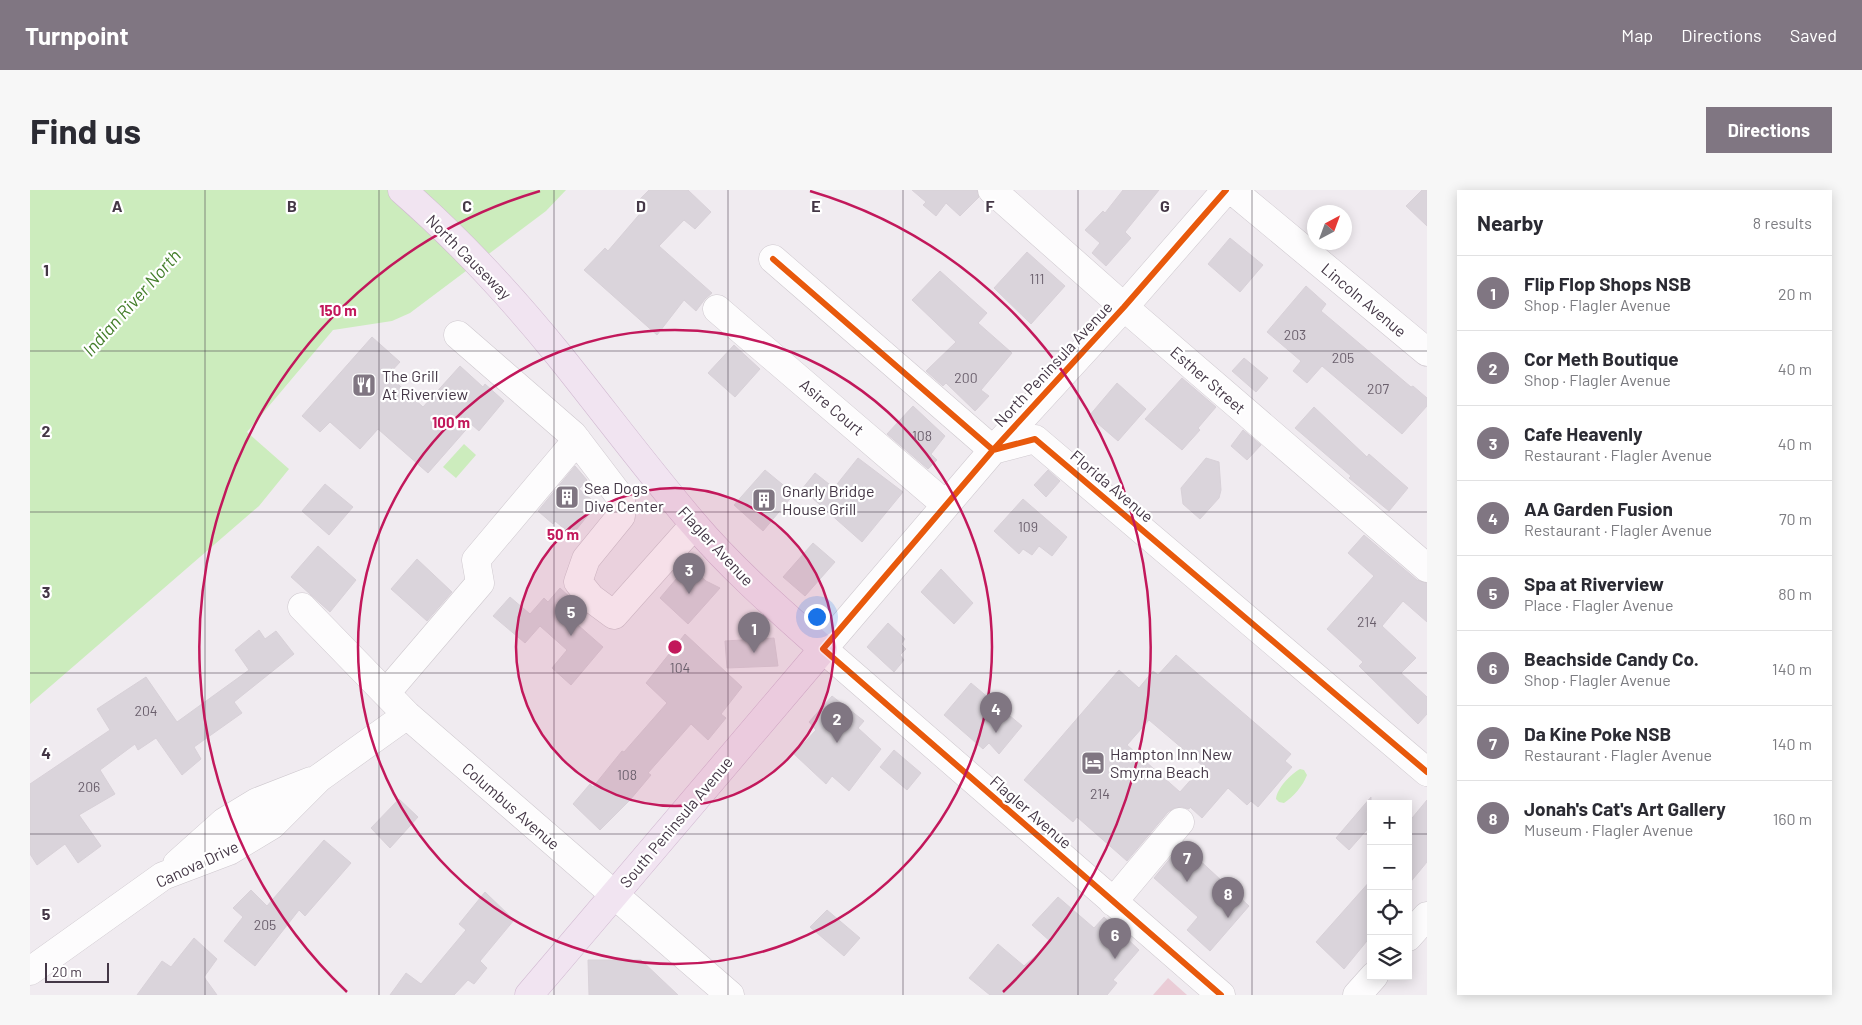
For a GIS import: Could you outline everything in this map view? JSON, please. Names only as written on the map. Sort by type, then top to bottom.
[{"type":"main road","name":"North Causeway","points":[[402,190],[462,247],[515,303]]},
{"type":"main road","name":"Flagler Avenue","points":[[515,303],[694,525],[735,568],[823,649]]},
{"type":"main road","name":"South Peninsula Avenue","points":[[529,995],[823,649]]},
{"type":"street","name":"Esther Street","points":[[992,190],[1124,308],[1427,568]]},
{"type":"street","name":"North Peninsula Avenue","points":[[823,649],[993,450],[1124,308],[1226,190]]},
{"type":"street","name":"Lincoln Avenue","points":[[1232,190],[1427,352]]},
{"type":"street","points":[[773,259],[993,450]]},
{"type":"street","name":"Asire Court","points":[[717,310],[946,505]]},
{"type":"street","points":[[458,335],[573,435],[621,498],[621,516],[586,559],[578,582],[591,598],[614,615],[694,525]]},
{"type":"street","name":"Florida Avenue","points":[[993,450],[1035,439],[1427,772]]},
{"type":"street","points":[[386,693],[480,583],[476,560],[577,440]]},
{"type":"street","name":"Columbus Avenue","points":[[302,607],[407,715],[730,995]]},
{"type":"street","name":"Flagler Avenue","points":[[823,649],[1220,995]]},
{"type":"street","name":"Canova Drive","points":[[30,971],[163,876],[229,852],[272,825],[319,778],[407,715]]},
{"type":"street","points":[[1113,902],[1180,822]]},
{"type":"street","points":[[1410,935],[1427,916]]},
{"type":"street","points":[[1357,995],[1370,980]]},
{"type":"shaded area","points":[[1168,978],[1187,995],[1153,995]]},
{"type":"water","name":"Indian River North","points":[[30,190],[566,190],[546,211],[410,313],[392,321],[333,330],[247,432],[289,469],[259,506],[30,704]]},
{"type":"water","points":[[464,444],[476,455],[456,478],[443,467]]},
{"type":"water","points":[[1300,769],[1304,770],[1307,775],[1303,783],[1287,801],[1284,803],[1279,802],[1276,799],[1282,786]]},
{"type":"building","points":[[649,190],[688,190],[711,212],[695,229],[684,220],[659,246],[712,293],[696,311],[684,300],[657,335],[584,270],[605,248],[608,251],[644,209],[637,202]]},
{"type":"building","points":[[912,190],[977,190],[979,197],[960,216],[946,203],[936,216],[923,205],[926,202]]},
{"type":"building","points":[[1123,190],[1159,190],[1125,232],[1131,238],[1106,266],[1092,253],[1100,243],[1085,230],[1103,211],[1105,213]]},
{"type":"building","points":[[1422,190],[1427,190],[1427,226],[1406,206]]},
{"type":"building","points":[[1230,238],[1263,265],[1240,292],[1208,264]]},
{"type":"building","points":[[1027,252],[1065,286],[1031,324],[994,288]]},
{"type":"building","points":[[940,271],[987,313],[978,323],[1012,353],[981,390],[989,396],[975,411],[946,383],[943,386],[926,371],[956,342],[912,300]]},
{"type":"building","points":[[1306,286],[1326,304],[1321,311],[1411,387],[1413,386],[1427,398],[1427,406],[1402,434],[1322,366],[1307,383],[1293,371],[1301,361],[1267,332]]},
{"type":"building","points":[[372,337],[400,362],[388,375],[423,407],[460,366],[483,387],[485,384],[504,401],[479,431],[471,424],[428,473],[378,429],[360,449],[330,422],[320,432],[302,416]]},
{"type":"building","points":[[734,345],[760,369],[735,397],[708,373]]},
{"type":"building","points":[[1244,358],[1268,378],[1256,392],[1232,371]]},
{"type":"building","points":[[1182,378],[1216,407],[1198,428],[1200,430],[1182,450],[1145,419]]},
{"type":"building","points":[[1117,383],[1146,409],[1118,441],[1089,416]]},
{"type":"building","points":[[913,406],[945,436],[931,454],[937,460],[928,469],[887,434]]},
{"type":"building","points":[[1314,407],[1367,457],[1369,454],[1408,488],[1389,511],[1349,478],[1351,476],[1295,428]]},
{"type":"building","points":[[1243,430],[1261,445],[1247,460],[1231,446]]},
{"type":"building","points":[[858,458],[903,492],[862,542],[802,489],[815,473],[834,488]]},
{"type":"building","points":[[1206,458],[1219,462],[1221,490],[1219,498],[1200,519],[1183,504],[1181,488]]},
{"type":"building","name":"Sea Dogs Dive Center","points":[[575,466],[587,480],[579,489],[597,504],[572,535],[555,521],[553,524],[538,511]]},
{"type":"building","name":"Gnarly Bridge House Grill","points":[[765,470],[794,494],[763,531],[734,505]]},
{"type":"building","points":[[1048,470],[1060,481],[1046,497],[1034,485]]},
{"type":"building","points":[[325,484],[353,507],[329,535],[302,511]]},
{"type":"building","points":[[1023,499],[1067,537],[1052,556],[1039,546],[1032,555],[1023,549],[1019,554],[994,531]]},
{"type":"building","points":[[1364,535],[1417,580],[1427,583],[1427,622],[1403,601],[1382,626],[1416,658],[1401,673],[1427,697],[1427,714],[1418,724],[1359,666],[1363,662],[1327,629],[1374,576],[1348,553]]},
{"type":"building","points":[[813,543],[835,562],[805,596],[783,577]]},
{"type":"building","points":[[318,546],[356,580],[330,612],[291,577]]},
{"type":"building","points":[[417,559],[452,592],[427,621],[391,589]]},
{"type":"building","points":[[688,565],[706,581],[720,588],[688,624],[660,598]]},
{"type":"building","points":[[941,569],[973,603],[954,624],[921,592]]},
{"type":"building","points":[[560,588],[572,599],[562,611],[603,647],[571,685],[552,668],[567,650],[540,626],[525,643],[493,616],[510,597],[530,614],[544,598],[548,602]]},
{"type":"building","points":[[888,623],[905,639],[901,644],[906,649],[900,655],[904,660],[894,672],[867,647]]},
{"type":"building","points":[[259,630],[265,639],[276,631],[294,654],[234,702],[242,713],[194,747],[201,759],[182,775],[156,738],[138,750],[135,744],[100,770],[115,794],[79,815],[101,846],[78,863],[65,844],[37,865],[30,854],[30,784],[110,730],[97,709],[146,677],[177,722],[249,670],[235,650]]},
{"type":"building","points":[[685,634],[742,687],[721,714],[726,718],[708,740],[691,724],[648,773],[651,775],[630,800],[600,830],[573,804],[590,784],[593,787],[622,751],[624,752],[667,703],[646,683]]},
{"type":"building","points":[[774,638],[778,666],[727,668],[725,641]]},
{"type":"building","name":"Hampton Inn New Smyrna Beach","points":[[1176,655],[1291,754],[1285,761],[1292,767],[1258,807],[1251,801],[1247,805],[1228,788],[1202,818],[1190,807],[1189,809],[1182,807],[1174,808],[1168,812],[1127,861],[1077,817],[1073,822],[1024,780],[1119,670],[1139,688],[1153,671],[1158,675]],"holes":[[[1149,720],[1203,766],[1180,792],[1127,745]]]},
{"type":"building","points":[[971,683],[1022,726],[999,754],[989,743],[983,749],[944,715]]},
{"type":"building","points":[[832,696],[864,721],[858,728],[881,749],[849,791],[832,776],[826,784],[794,754],[816,730],[809,722]]},
{"type":"building","points":[[894,750],[921,773],[907,790],[880,767]]},
{"type":"building","points":[[399,799],[418,817],[390,848],[371,828]]},
{"type":"building","points":[[1427,800],[1427,862],[1412,880],[1412,845],[1412,818]]},
{"type":"building","points":[[1367,802],[1367,830],[1349,850],[1336,838]]},
{"type":"building","points":[[324,840],[351,863],[305,916],[299,910],[255,966],[224,941],[243,917],[233,908],[251,890],[267,906]]},
{"type":"building","points":[[1182,844],[1249,906],[1210,951],[1187,930],[1198,917],[1154,878]]},
{"type":"building","points":[[1367,885],[1367,941],[1344,969],[1316,942]]},
{"type":"building","points":[[485,892],[514,920],[480,961],[487,968],[474,984],[468,980],[454,995],[390,995],[406,973],[421,984],[466,930],[459,924]]},
{"type":"building","points":[[1058,897],[1094,928],[1104,917],[1139,950],[1113,980],[1117,983],[1107,995],[990,995],[969,978],[998,944],[1024,966],[1051,942],[1032,925]]},
{"type":"building","points":[[827,910],[860,938],[844,956],[810,927]]},
{"type":"building","points":[[194,938],[217,959],[204,977],[217,995],[137,995],[162,961],[171,967]]},
{"type":"building","points":[[588,960],[641,960],[678,995],[589,995]]},
{"type":"cycle path","points":[[1221,995],[823,649],[993,450],[1124,307],[1226,190]]},
{"type":"cycle path","points":[[773,259],[993,450],[1035,439],[1427,772]]},
{"type":"place","name":"The Grill At Riverview","points":[[364,385]]},
{"type":"place","name":"Sea Dogs Dive Center","points":[[567,497]]},
{"type":"place","name":"Gnarly Bridge House Grill","points":[[764,500]]},
{"type":"place","name":"Cafe Heavenly","points":[[689,594]]},
{"type":"place","name":"Spa at Riverview","points":[[571,636]]},
{"type":"place","name":"Flip Flop Shops NSB","points":[[754,653]]},
{"type":"place","name":"AA Garden Fusion","points":[[996,733]]},
{"type":"place","name":"Cor Meth Boutique","points":[[837,743]]},
{"type":"place","name":"Hampton Inn New Smyrna Beach","points":[[1093,763]]},
{"type":"place","name":"Da Kine Poke NSB","points":[[1187,882]]},
{"type":"place","name":"Jonah's Cat's Art Gallery","points":[[1228,918]]},
{"type":"place","name":"Beachside Candy Co.","points":[[1115,959]]}]
